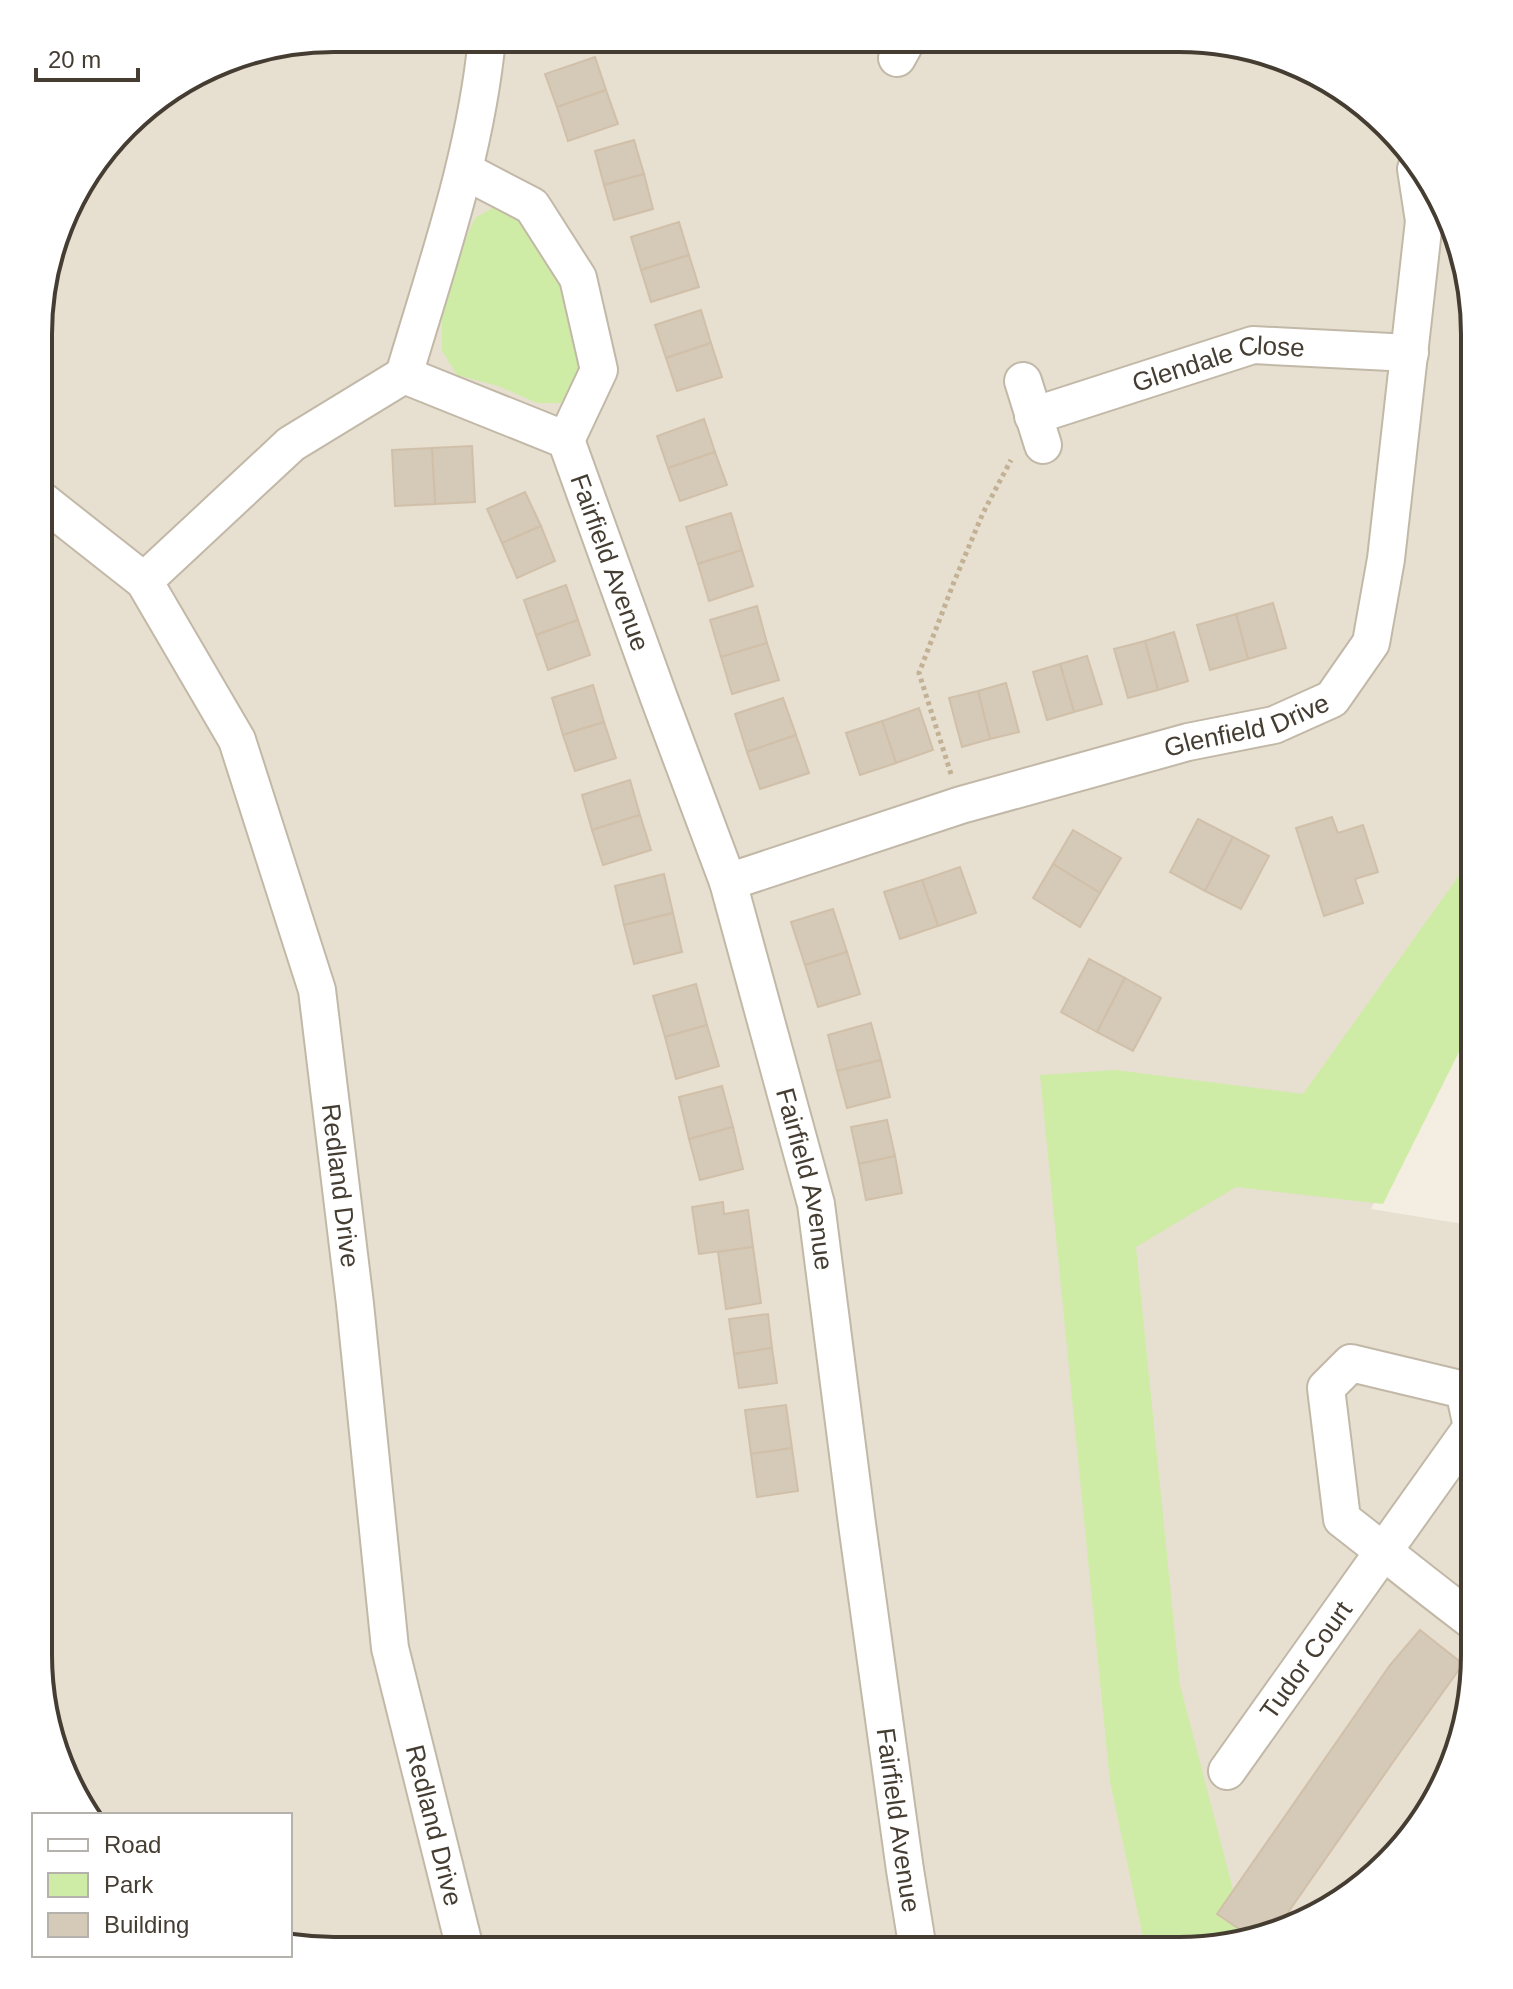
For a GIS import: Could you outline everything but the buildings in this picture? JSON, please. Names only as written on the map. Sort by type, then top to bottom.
[{"type":"street","points":[[144,581],[291,444],[404,375],[465,171],[486,53]]},
{"type":"street","name":"Fairfield Avenue","points":[[465,171],[532,206],[578,278],[599,370],[566,440],[728,882],[816,1204],[857,1524],[916,1937]]},
{"type":"street","name":"Glenfield Drive","points":[[728,882],[961,805],[1188,742],[1274,725],[1332,699],[1371,643],[1386,559],[1424,221],[1418,185]]},
{"type":"street","name":"Glendale Close","points":[[1038,430],[1253,345],[1410,353]]},
{"type":"street","name":"Fairfield Avenue","points":[[404,375],[566,440]]},
{"type":"street","points":[[1023,381],[1038,430]]},
{"type":"street","name":"Redland Drive","points":[[52,508],[144,581],[237,740],[317,990],[355,1304],[390,1648],[462,1937]]},
{"type":"street","name":"Tudor Court","points":[[1460,1389],[1351,1363],[1326,1388],[1342,1519],[1460,1611]]},
{"type":"street","name":"Tudor Court","points":[[1227,1771],[1460,1444]]},
{"type":"path","points":[[961,805],[919,673],[983,513],[1038,430]]},
{"type":"shaded area","points":[[315,53],[1198,53],[1234,57],[1287,73],[1351,110],[1403,162],[1432,209],[1456,279],[1461,334],[1460,1025],[1371,1209],[1460,1224],[1459,1692],[1440,1763],[1414,1812],[1365,1867],[1336,1890],[1304,1908],[1234,1932],[1179,1937],[297,1935],[292,1934],[292,1813],[100,1813],[67,1746],[54,1692],[52,1655],[52,334],[54,297],[67,243],[81,209],[110,162],[162,110],[209,81],[279,57]]},
{"type":"green space","points":[[494,207],[518,218],[539,237],[565,287],[583,360],[567,403],[537,403],[498,386],[457,375],[442,351],[442,316],[457,258],[475,218]]},
{"type":"green space","points":[[1461,873],[1460,1049],[1383,1204],[1236,1187],[1136,1247],[1180,1685],[1243,1929],[1216,1935],[1143,1937],[1110,1782],[1040,1075],[1115,1070],[1303,1094]]}]
